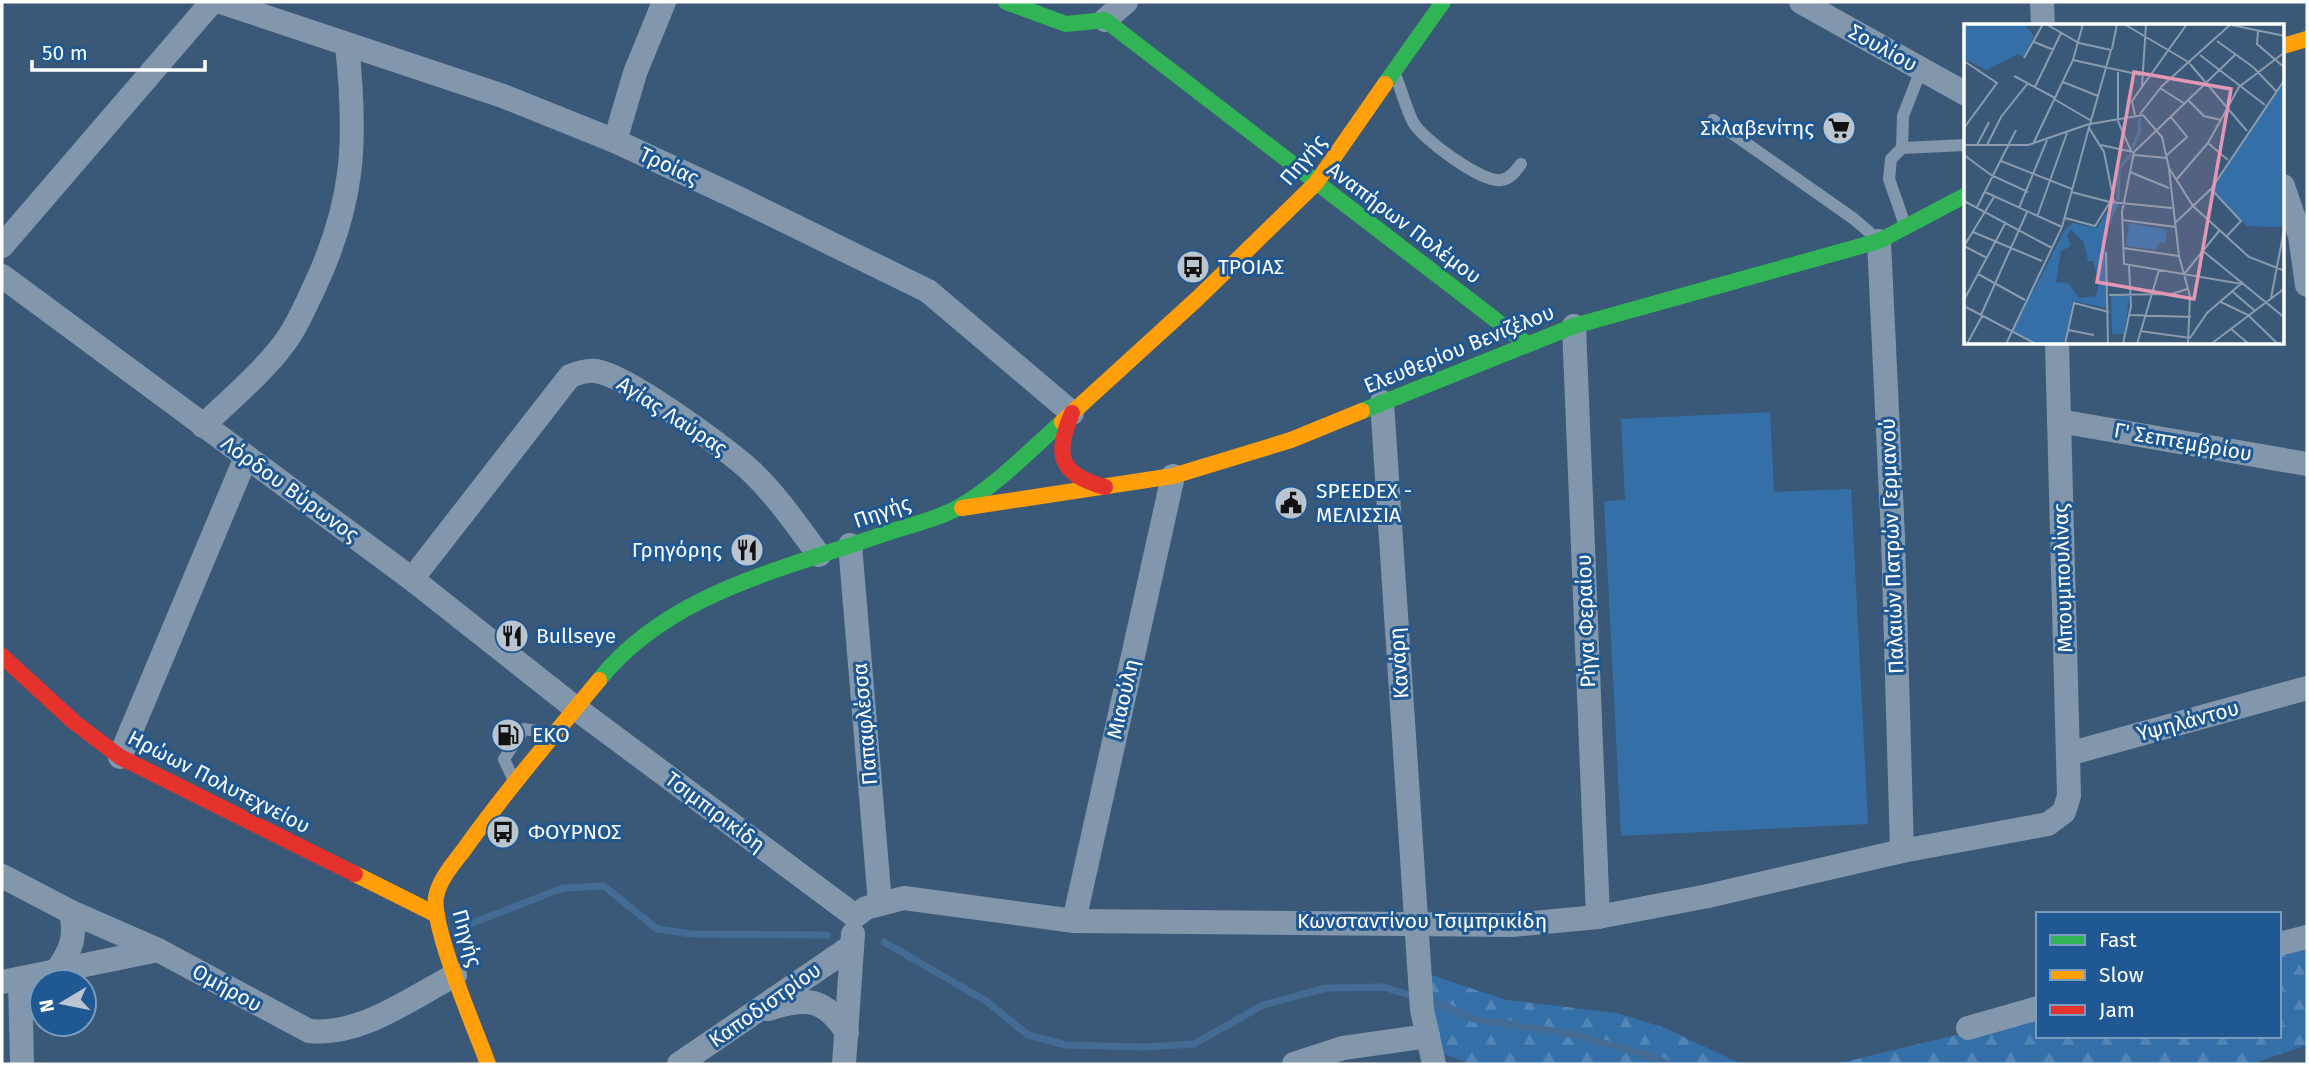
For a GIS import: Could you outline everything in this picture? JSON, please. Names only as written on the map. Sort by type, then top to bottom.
[{"type":"main road","points":[[1006,2],[1061,24],[1089,25],[1105,20]]},
{"type":"main road","name":"Πηγής","points":[[488,1064],[455,975],[437,915],[436,896],[445,876],[515,783],[617,657],[662,622],[716,592],[958,508],[1003,475],[1316,183],[1443,2]]},
{"type":"main road","name":"Αναπήρων Πολέμου","points":[[1105,20],[1527,344]]},
{"type":"main road","points":[[2284,46],[2307,39]]},
{"type":"main road","name":"Ελευθερίου Βενιζέλου","points":[[958,508],[1173,476],[1279,444],[1574,326],[1878,241],[1964,196]]},
{"type":"main road","points":[[1072,413],[1060,438],[1060,454],[1068,471],[1082,481],[1105,486]]},
{"type":"main road","name":"Ηρώων Πολυτεχνείου","points":[[2,656],[74,722],[120,757],[437,915]]},
{"type":"street","points":[[2,246],[212,2]]},
{"type":"street","name":"Τροίας","points":[[221,2],[503,96],[615,141],[928,291],[1072,413]]},
{"type":"street","points":[[615,141],[635,73],[664,2]]},
{"type":"street","points":[[1105,20],[1126,2]]},
{"type":"street","name":"Σουλίου","points":[[1801,2],[1964,93]]},
{"type":"street","points":[[2042,2],[2043,24]]},
{"type":"street","points":[[203,426],[279,351],[296,325],[338,230],[354,150],[354,113],[347,45]]},
{"type":"street","points":[[2284,189],[2300,236],[2307,285]]},
{"type":"street","name":"Παλαιών Πατρών Γερμανού","points":[[1878,241],[1893,537],[1902,851]]},
{"type":"street","name":"Λόρδου Βύρωνος","points":[[2,276],[412,579],[574,707]]},
{"type":"street","name":"Ρήγα Φεραίου","points":[[1574,326],[1598,917]]},
{"type":"street","name":"Μπουμπουλίνας","points":[[2057,345],[2069,796],[2064,812]]},
{"type":"street","name":"Αγίας Λαύρας","points":[[412,579],[570,376],[596,371],[612,376],[655,401],[733,456],[785,508],[819,555]]},
{"type":"street","name":"Κανάρη","points":[[1382,402],[1422,1010],[1434,1064]]},
{"type":"street","name":"Γ' Σεπτεμβρίου","points":[[2059,421],[2307,464]]},
{"type":"street","points":[[120,757],[246,457]]},
{"type":"street","name":"Μιαούλη","points":[[1074,921],[1173,476]]},
{"type":"street","name":"Παπαφλέσσα","points":[[850,545],[880,903]]},
{"type":"street","name":"Υψηλάντου","points":[[2068,754],[2307,688]]},
{"type":"street","name":"Τσιμπιρικίδη","points":[[574,707],[855,916]]},
{"type":"street","name":"Κωνσταντίνου Τσιμπρικίδη","points":[[855,916],[866,908],[904,898],[1074,921],[1511,925],[1598,917],[1708,896],[1902,851],[2049,824],[2064,812]]},
{"type":"street","name":"Ομήρου","points":[[2,876],[71,912],[158,950],[309,1031],[329,1033],[350,1029],[455,975]]},
{"type":"street","points":[[59,968],[72,949],[75,931],[71,912]]},
{"type":"street","points":[[844,1064],[855,916]]},
{"type":"street","points":[[2281,944],[2307,937]]},
{"type":"street","name":"Καποδιστρίου","points":[[679,1064],[852,946]]},
{"type":"street","points":[[63,968],[158,950]]},
{"type":"street","points":[[11,980],[22,1064]]},
{"type":"street","points":[[751,1014],[790,1002],[815,1004],[835,1013],[847,1033]]},
{"type":"street","points":[[1968,1028],[2036,1009]]},
{"type":"street","points":[[1294,1064],[1343,1048],[1428,1036]]},
{"type":"lane","points":[[1902,148],[1903,116],[1921,70]]},
{"type":"lane","points":[[1394,73],[1414,124],[1431,142],[1481,176],[1497,181],[1508,179],[1521,164]]},
{"type":"lane","points":[[1713,120],[1854,219],[1878,241]]},
{"type":"lane","points":[[1905,225],[1888,169],[1891,159],[1902,148],[1964,145]]},
{"type":"lane","points":[[515,783],[504,759],[524,729],[554,733]]},
{"type":"green space","points":[[1770,412],[1774,492],[1851,489],[1868,824],[1621,836],[1604,501],[1625,500],[1621,419]]},
{"type":"green space","points":[[2307,948],[2307,1045],[2251,1064],[1836,1064],[2036,1015],[2036,1038],[2281,1038],[2281,955]]},
{"type":"green space","points":[[1425,973],[1506,1000],[1617,1013],[1665,1028],[1741,1064],[1472,1064],[1440,1053]]},
{"type":"waterway","points":[[465,926],[563,888],[604,886],[657,929],[692,934],[827,935]]},
{"type":"waterway","points":[[884,942],[986,1001],[1028,1035],[1066,1045],[1145,1047],[1194,1044],[1263,1005],[1326,988],[1383,987],[1443,1005],[1474,1019],[1573,1034],[1650,1056],[1668,1064]]},
{"type":"traffic: fast","points":[[1006,2],[1066,24],[1105,20],[1527,344]]},
{"type":"traffic: fast","points":[[1385,84],[1443,2]]},
{"type":"traffic: fast","points":[[1362,411],[1574,326],[1879,241],[1964,196]]},
{"type":"traffic: fast","points":[[599,680],[627,650],[659,625],[693,605],[768,573],[932,519],[959,507],[1000,478],[1062,422]]},
{"type":"traffic: slow","points":[[2284,46],[2307,39]]},
{"type":"traffic: slow","points":[[1062,422],[1198,298],[1316,183],[1385,84]]},
{"type":"traffic: slow","points":[[962,508],[1173,476],[1291,440],[1362,411]]},
{"type":"traffic: slow","points":[[488,1064],[447,954],[436,911],[436,897],[447,872],[495,807],[599,680]]},
{"type":"traffic: slow","points":[[355,874],[437,915]]},
{"type":"traffic: jam","points":[[1072,413],[1063,441],[1064,461],[1078,476],[1105,487]]},
{"type":"traffic: jam","points":[[2,656],[74,722],[120,757],[355,874]]},
{"type":"place","name":"Σκλαβενίτης","points":[[1839,128]]},
{"type":"place","name":"ΤΡΟΙΑΣ","points":[[1193,267]]},
{"type":"place","name":"SPEEDEX - ΜΕΛΙΣΣΙΑ","points":[[1291,503]]},
{"type":"place","name":"Γρηγόρης","points":[[747,550]]},
{"type":"place","name":"Bullseye","points":[[512,636]]},
{"type":"place","name":"EKO","points":[[508,735]]},
{"type":"place","name":"ΦΟΥΡΝΟΣ","points":[[503,832]]}]
